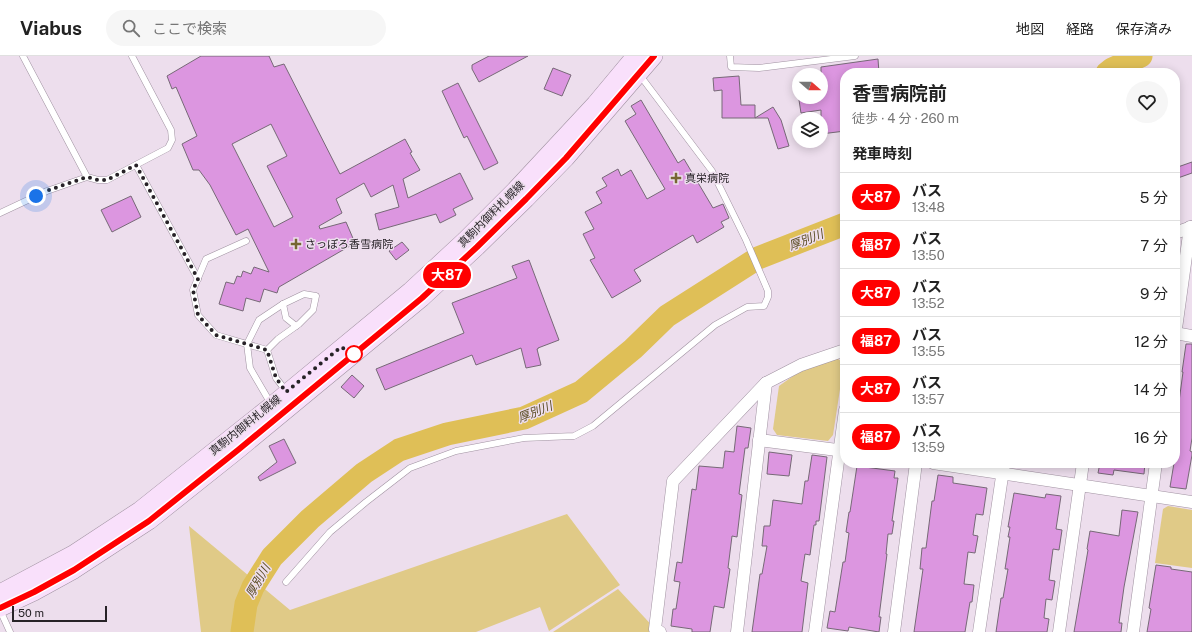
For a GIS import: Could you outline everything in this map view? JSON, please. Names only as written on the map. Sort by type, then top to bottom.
[{"type":"main road","name":"真駒内御料札幌線","points":[[0,593],[73,554],[140,510],[272,405],[410,291],[465,240],[515,190],[595,104],[635,56]]},
{"type":"main road","name":"真駒内御料札幌線","points":[[0,609],[74,570],[149,521],[238,450],[416,303],[477,247],[566,158],[654,56]]},
{"type":"street","points":[[1180,231],[1191,227],[1180,301]]},
{"type":"street","points":[[1180,335],[1192,336]]},
{"type":"street","points":[[660,632],[655,629],[673,481],[766,383],[801,365],[840,352]]},
{"type":"street","points":[[736,632],[766,383]]},
{"type":"street","points":[[759,440],[840,450]]},
{"type":"street","points":[[815,632],[840,463]]},
{"type":"street","points":[[894,632],[915,468]]},
{"type":"street","points":[[979,632],[1003,468],[1080,485],[1192,502]]},
{"type":"street","points":[[1059,632],[1082,468]]},
{"type":"street","points":[[1133,632],[1155,468]]},
{"type":"lane","points":[[23,56],[87,177]]},
{"type":"lane","points":[[0,213],[46,191],[87,177],[98,180],[107,180],[168,148],[172,140],[171,130],[132,56]]},
{"type":"lane","points":[[730,56],[731,67],[759,68],[855,56]]},
{"type":"lane","points":[[286,582],[330,532],[410,468],[456,451],[524,438],[574,436],[593,426],[715,325],[747,307],[764,306],[768,297],[768,291],[746,240],[712,171],[639,74]]},
{"type":"lane","points":[[136,165],[198,279]]},
{"type":"lane","points":[[246,241],[206,259],[193,290],[198,315],[216,335],[267,350]]},
{"type":"lane","points":[[267,350],[313,310],[316,296],[304,294],[283,304],[259,320],[247,344],[250,368],[272,405]]},
{"type":"lane","points":[[283,304],[286,318],[296,326]]},
{"type":"lane","points":[[267,350],[276,378],[286,392]]},
{"type":"lane","points":[[0,609],[10,632]]},
{"type":"shaded area","points":[[835,357],[840,360],[840,389],[833,435],[828,441],[777,435],[773,429],[779,386],[803,369]]},
{"type":"shaded area","points":[[1168,506],[1192,510],[1192,568],[1155,563],[1163,509]]},
{"type":"shaded area","points":[[567,514],[620,585],[549,631],[540,607],[476,632],[201,632],[189,526],[290,610]]},
{"type":"shaded area","points":[[618,589],[658,632],[553,632]]},
{"type":"building","points":[[201,56],[269,56],[274,67],[284,64],[340,174],[405,139],[412,152],[410,153],[420,170],[403,179],[408,198],[460,173],[473,199],[453,209],[456,215],[440,223],[436,214],[379,230],[375,214],[399,207],[393,185],[371,197],[364,183],[336,199],[342,213],[319,226],[320,229],[346,222],[355,243],[279,287],[277,293],[264,289],[260,302],[246,298],[243,311],[219,304],[226,282],[234,284],[237,276],[241,277],[243,271],[251,274],[254,267],[269,272],[248,229],[236,235],[210,185],[199,170],[193,170],[182,144],[197,136],[176,87],[172,89],[167,76]],"holes":[[[271,124],[287,156],[267,166],[293,217],[274,227],[232,144]]]},
{"type":"building","points":[[489,56],[528,56],[479,82],[472,69],[472,65]]},
{"type":"building","points":[[878,59],[879,68],[840,68],[840,132],[828,133],[828,112],[821,112],[821,110],[801,112],[800,104],[828,104],[828,68],[821,68]]},
{"type":"building","points":[[553,68],[571,75],[562,96],[544,89]]},
{"type":"building","points":[[739,76],[741,105],[755,105],[755,118],[722,118],[722,90],[714,91],[713,78]]},
{"type":"building","points":[[458,83],[498,163],[484,170],[467,136],[464,138],[442,91]]},
{"type":"building","points":[[641,100],[678,163],[684,159],[713,208],[723,204],[729,218],[721,222],[724,227],[697,243],[693,235],[634,270],[641,281],[612,298],[590,260],[595,258],[583,234],[594,229],[585,212],[602,203],[596,192],[607,186],[602,178],[618,169],[621,176],[631,170],[647,199],[665,189],[625,121],[636,114],[631,106]]},
{"type":"building","points":[[773,107],[781,120],[789,146],[778,149],[768,118],[755,118]]},
{"type":"building","points":[[1192,162],[1192,173],[1180,177],[1180,166]]},
{"type":"building","points":[[131,196],[141,217],[112,232],[101,210]]},
{"type":"building","points":[[402,242],[409,250],[396,260],[389,251]]},
{"type":"building","points":[[529,260],[559,340],[537,349],[541,365],[526,368],[521,348],[476,365],[472,355],[385,390],[376,369],[464,333],[452,303],[517,278],[512,266]]},
{"type":"building","points":[[1186,344],[1192,344],[1192,438],[1190,451],[1192,452],[1192,455],[1186,489],[1170,487],[1173,468],[1180,468],[1180,394]]},
{"type":"building","points":[[352,375],[364,386],[354,398],[341,387]]},
{"type":"building","points":[[737,426],[751,428],[748,448],[745,448],[739,494],[742,495],[737,537],[732,536],[728,568],[730,569],[724,608],[714,606],[710,632],[692,632],[692,629],[671,626],[673,609],[676,609],[680,582],[674,581],[677,562],[682,563],[692,489],[696,490],[699,466],[723,468],[725,451],[734,452]]},
{"type":"building","points":[[284,439],[296,463],[260,481],[258,477],[277,462],[269,446]]},
{"type":"building","points":[[769,452],[792,455],[789,476],[767,474]]},
{"type":"building","points":[[812,455],[827,457],[819,521],[816,521],[816,525],[814,525],[810,555],[805,554],[801,581],[808,583],[802,632],[752,632],[760,574],[762,574],[767,546],[762,546],[764,526],[770,526],[773,500],[802,504],[805,481],[808,481]]},
{"type":"building","points":[[857,468],[872,468],[895,471],[894,478],[898,478],[892,521],[894,521],[892,534],[888,534],[879,617],[881,617],[879,632],[849,627],[848,631],[827,628],[830,611],[835,612],[843,562],[845,562],[849,533],[846,532]]},
{"type":"building","points":[[1099,468],[1145,468],[1144,474],[1114,470],[1113,475],[1098,473]]},
{"type":"building","points":[[938,475],[953,477],[953,483],[987,488],[983,515],[976,514],[973,535],[978,536],[975,553],[968,552],[964,584],[974,585],[972,602],[970,602],[965,632],[914,632],[923,569],[920,569],[922,548],[926,548],[932,501],[934,501]]},
{"type":"building","points":[[1014,493],[1045,498],[1046,494],[1061,496],[1056,529],[1062,530],[1059,550],[1053,549],[1049,580],[1055,581],[1052,600],[1046,599],[1044,618],[1049,619],[1047,632],[996,632],[1001,598],[1003,598],[1008,569],[1005,569],[1010,537],[1008,537],[1010,527],[1008,527]]},
{"type":"building","points":[[1122,510],[1138,512],[1124,587],[1119,623],[1122,623],[1121,632],[1074,632],[1090,531],[1119,536]]},
{"type":"building","points":[[1156,565],[1192,572],[1192,632],[1147,632],[1151,609],[1149,608]]},
{"type":"waterway","name":"厚別川","points":[[1114,68],[1141,56]]},
{"type":"waterway","name":"厚別川","points":[[242,632],[246,604],[253,587],[272,557],[310,519],[364,473],[399,450],[447,434],[524,418],[581,392],[633,349],[667,316],[758,258],[840,226]]},
{"type":"bus line","name":"大87","points":[[0,608],[34,592],[74,570],[149,521],[238,450],[422,298],[477,247],[566,158],[654,56]]},
{"type":"place","name":"真栄病院","points":[[676,178]]},
{"type":"place","name":"さっぽろ香雪病院","points":[[296,244]]},
{"type":"route","points":[[36,196],[87,177],[98,180],[107,180],[136,165],[198,279],[193,290],[198,315],[216,335],[267,350],[276,378],[286,392],[341,347],[354,354]]}]
